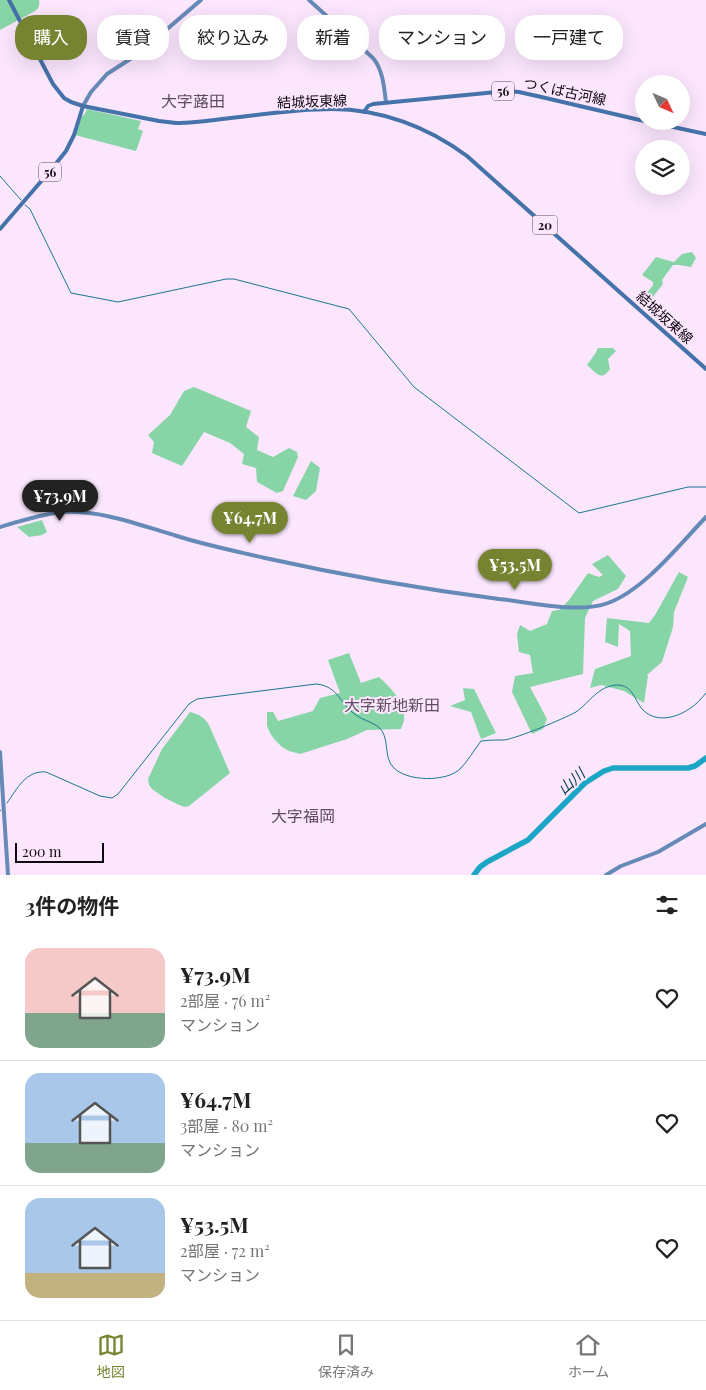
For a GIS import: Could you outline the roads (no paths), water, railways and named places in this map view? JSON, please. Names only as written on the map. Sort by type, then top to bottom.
[{"type":"main road","name":"結城坂東線","points":[[9,0],[56,89],[66,100],[84,106],[176,123],[316,109],[344,110],[389,117],[416,126],[444,140],[467,156],[706,369]]},
{"type":"main road","name":"つくば古河線","points":[[364,112],[370,105],[386,102],[497,92],[519,92],[635,119]]},
{"type":"main road","name":"56","points":[[0,229],[66,151],[84,106]]},
{"type":"main road","name":"つくば古河線","points":[[687,130],[706,134]]},
{"type":"street","points":[[84,106],[91,92],[107,74],[138,54],[201,0]]},
{"type":"street","points":[[309,0],[378,63],[381,70],[386,102]]},
{"type":"street","points":[[0,526],[61,512],[95,514],[132,522],[200,542],[314,568],[480,596],[564,607],[594,607],[608,603],[636,588],[650,576],[706,516]]},
{"type":"street","points":[[0,752],[8,875]]},
{"type":"street","points":[[606,875],[621,866],[658,852],[706,824]]},
{"type":"waterway","points":[[0,176],[21,200]]},
{"type":"waterway","points":[[25,205],[30,209],[71,293],[118,302],[226,279],[234,279],[349,309],[414,387],[579,513],[688,487],[706,487]]},
{"type":"waterway","points":[[7,803],[28,777],[39,772],[46,772],[100,796],[112,798],[118,794],[189,704],[197,699],[316,684],[324,685],[335,692],[356,715],[380,728],[384,735],[388,759],[393,767],[407,775],[427,779],[446,776],[460,769],[481,741],[511,739],[530,732],[576,712],[599,691],[610,686],[617,685],[627,688],[643,710],[654,717],[660,718],[672,717],[684,712],[696,704],[706,693]]},
{"type":"waterway","name":"山川","points":[[474,875],[487,862],[528,840],[585,783],[604,771],[613,768],[688,768],[695,766],[706,758]]},
{"type":"district","name":"大字蕗田","points":[[193,100]]},
{"type":"district","name":"大字新地新田","points":[[392,704]]},
{"type":"district","name":"大字福岡","points":[[303,815]]}]
